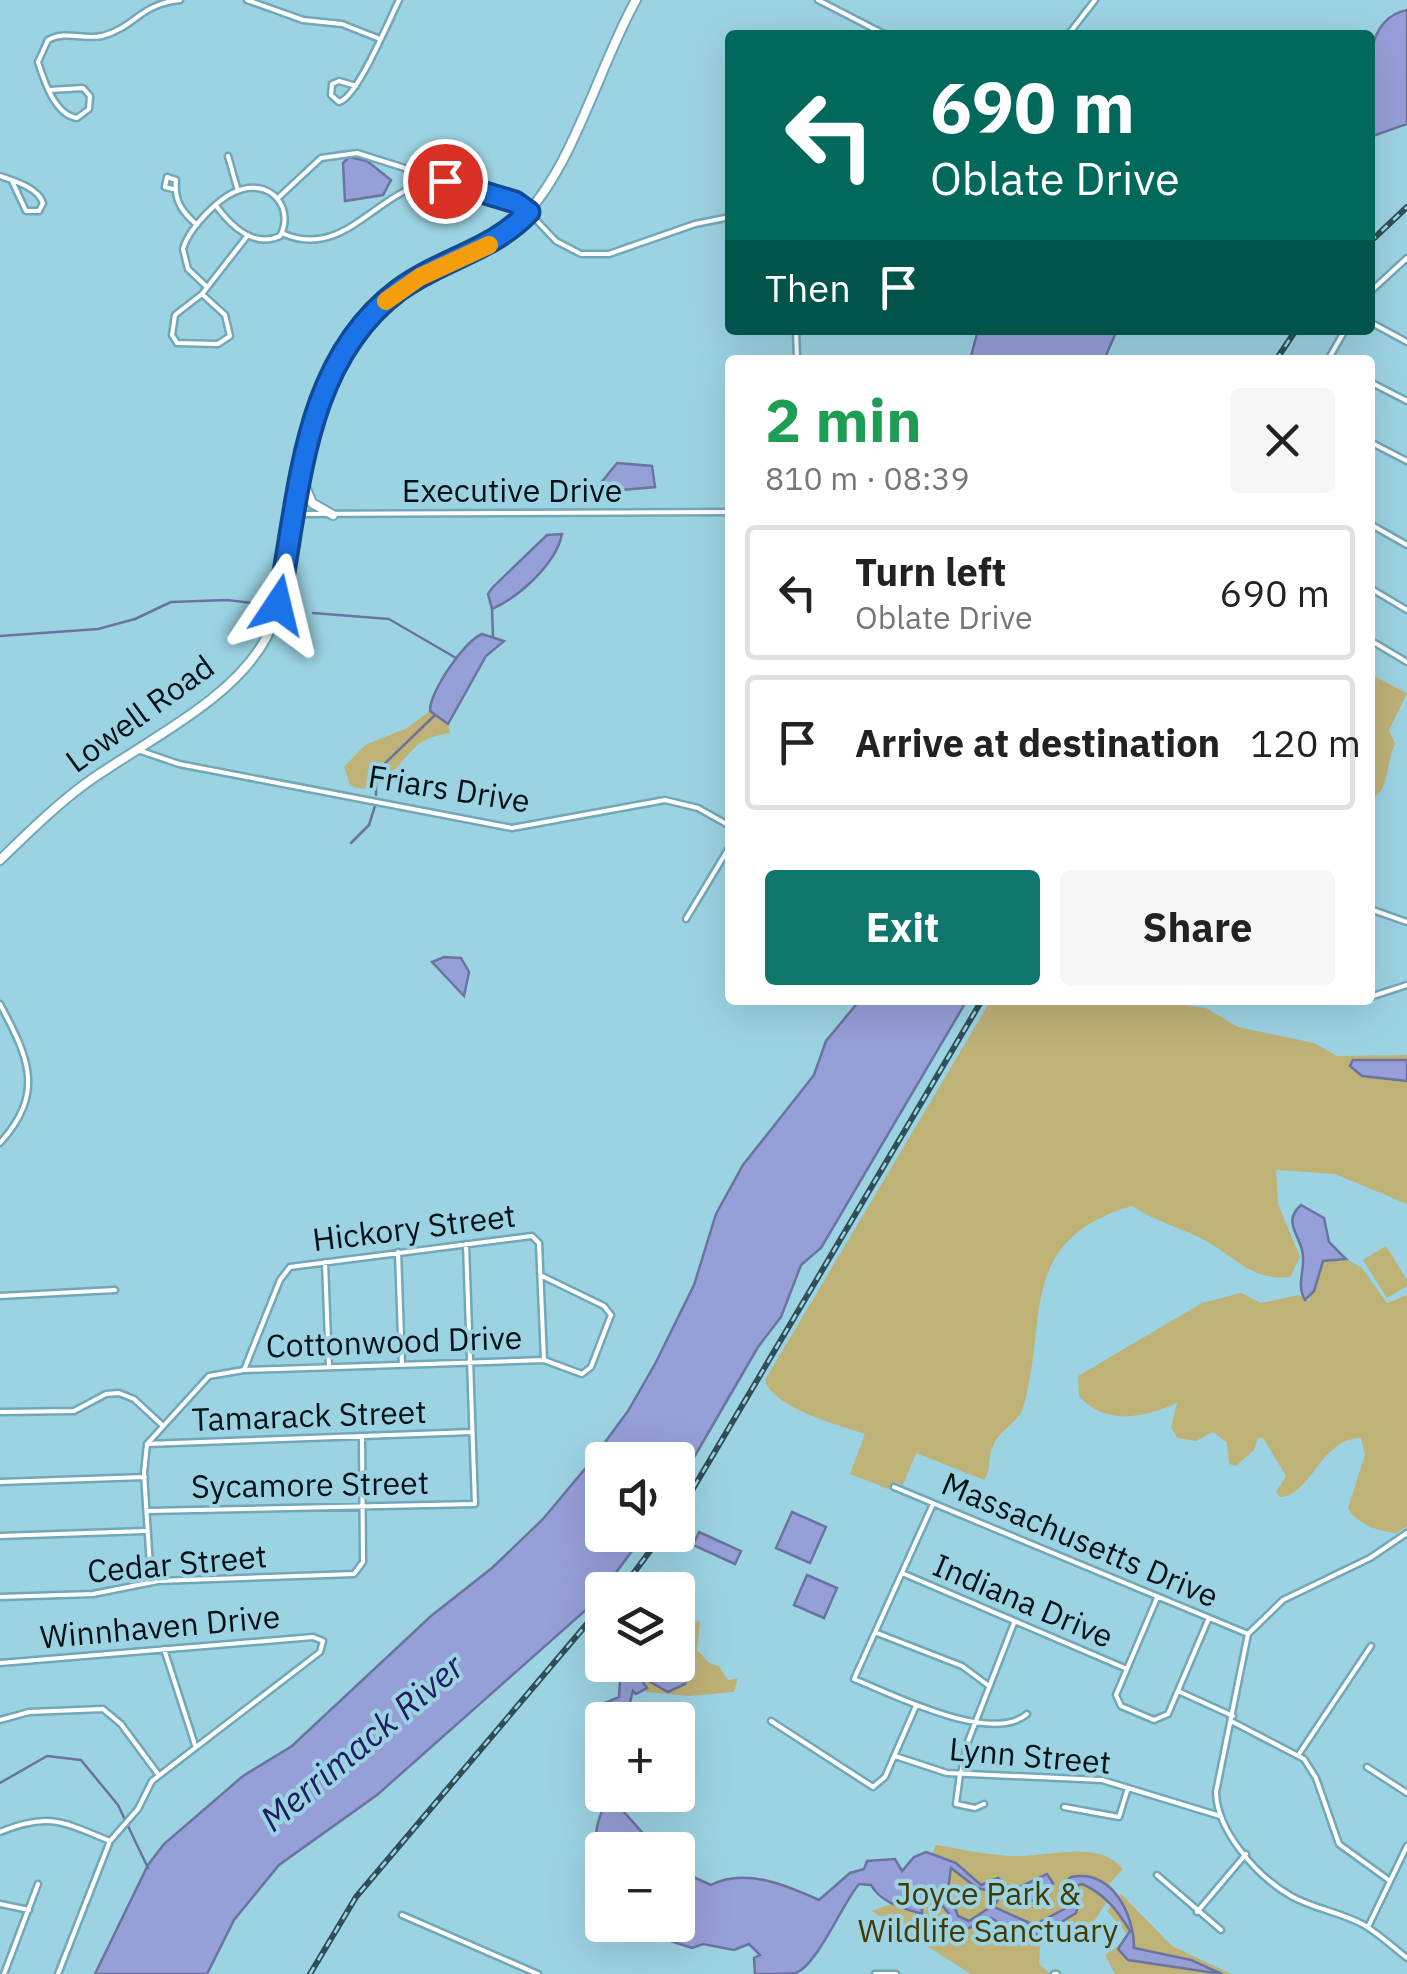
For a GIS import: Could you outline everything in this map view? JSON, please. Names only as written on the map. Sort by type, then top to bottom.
[{"type":"main road","name":"Lowell Road","points":[[0,860],[76,790],[153,740],[232,680],[260,649],[278,605],[302,475],[326,384],[368,318],[402,287],[492,244],[529,212],[554,173],[636,0]]},
{"type":"main road","points":[[302,475],[312,502],[333,515]]},
{"type":"street","points":[[50,90],[83,88],[90,96],[89,109],[82,116],[69,118],[50,90],[38,62],[48,40],[64,34],[104,36],[149,6],[180,0]]},
{"type":"street","points":[[247,0],[297,18],[348,26],[380,39]]},
{"type":"street","points":[[356,86],[335,82],[331,95],[345,101],[356,86],[399,0]]},
{"type":"street","points":[[818,0],[876,30]]},
{"type":"street","points":[[1072,30],[1095,0]]},
{"type":"street","points":[[278,198],[311,163],[336,155],[373,156],[515,202],[566,249],[597,256],[725,218]]},
{"type":"street","points":[[228,156],[238,191]]},
{"type":"street","points":[[424,184],[428,174]]},
{"type":"street","points":[[0,176],[12,181],[41,197],[39,212],[24,208],[12,181]]},
{"type":"street","points":[[217,207],[248,236],[267,241],[283,233],[312,239],[335,236],[424,184],[443,184],[529,212]]},
{"type":"street","points":[[173,189],[182,212],[197,225]]},
{"type":"street","points":[[207,287],[190,272],[184,245],[197,225],[238,191],[257,190],[278,198],[287,215],[283,233]]},
{"type":"street","points":[[202,294],[222,310],[230,336],[218,344],[177,344],[172,336],[172,320],[202,294],[248,236]]},
{"type":"street","points":[[1375,287],[1407,258]]},
{"type":"street","points":[[1401,263],[1407,271]]},
{"type":"street","points":[[1375,325],[1407,342]]},
{"type":"street","points":[[1375,385],[1407,402]]},
{"type":"street","points":[[1375,445],[1407,462]]},
{"type":"street","name":"Executive Drive","points":[[294,514],[725,512]]},
{"type":"street","points":[[1375,527],[1407,545]]},
{"type":"street","points":[[1375,591],[1407,610]]},
{"type":"street","points":[[1375,643],[1407,662]]},
{"type":"street","points":[[153,740],[158,754]]},
{"type":"street","name":"Friars Drive","points":[[136,750],[158,754],[178,764],[512,828],[665,800],[698,808],[725,823]]},
{"type":"street","points":[[686,919],[725,854]]},
{"type":"street","points":[[1375,911],[1407,922]]},
{"type":"street","points":[[1375,996],[1407,985]]},
{"type":"street","points":[[0,1004],[25,1054],[29,1081],[21,1114],[0,1143]]},
{"type":"street","name":"Hickory Street","points":[[244,1370],[286,1270],[325,1261],[536,1238],[542,1276]]},
{"type":"street","points":[[466,1244],[472,1432]]},
{"type":"street","points":[[398,1252],[402,1365]]},
{"type":"street","points":[[325,1261],[329,1367]]},
{"type":"street","points":[[542,1276],[544,1360]]},
{"type":"street","name":"Cottonwood Drive","points":[[147,1444],[209,1376],[244,1370],[544,1360],[577,1373],[588,1371],[611,1320],[604,1306],[542,1276]]},
{"type":"street","points":[[0,1296],[115,1290]]},
{"type":"street","points":[[0,1412],[74,1411],[106,1394],[119,1393],[134,1399],[162,1425]]},
{"type":"street","name":"Tamarack Street","points":[[147,1444],[472,1432]]},
{"type":"street","name":"Sycamore Street","points":[[147,1511],[475,1504],[472,1432]]},
{"type":"street","points":[[362,1436],[362,1506]]},
{"type":"street","points":[[147,1444],[144,1477],[150,1582]]},
{"type":"street","points":[[0,1482],[144,1477]]},
{"type":"street","name":"Massachusetts Drive","points":[[894,1487],[1248,1634]]},
{"type":"street","points":[[934,1504],[854,1679],[916,1704],[975,1721],[1016,1722],[1027,1714]]},
{"type":"street","name":"Cedar Street","points":[[0,1597],[93,1594],[150,1582],[358,1572],[363,1562],[362,1506]]},
{"type":"street","points":[[0,1536],[147,1530]]},
{"type":"street","points":[[1407,1533],[1356,1565],[1283,1600],[1248,1634],[1216,1777],[1220,1816],[1246,1854],[1288,1894],[1368,1927],[1407,1958]]},
{"type":"street","name":"Indiana Drive","points":[[902,1574],[1126,1670]]},
{"type":"street","points":[[1158,1597],[1117,1700],[1160,1721],[1178,1691],[1209,1618]]},
{"type":"street","points":[[984,1804],[974,1808],[956,1804],[960,1774],[975,1721],[1015,1622]]},
{"type":"street","points":[[875,1632],[962,1666],[989,1686]]},
{"type":"street","name":"Winnhaven Drive","points":[[0,1663],[313,1637],[323,1641],[320,1652],[195,1745]]},
{"type":"street","points":[[1298,1754],[1371,1646]]},
{"type":"street","points":[[58,1974],[110,1841],[158,1774],[195,1745],[164,1649]]},
{"type":"street","points":[[1178,1691],[1298,1754],[1316,1778],[1340,1844],[1390,1881]]},
{"type":"street","points":[[771,1722],[867,1785],[877,1786],[895,1756],[916,1704]]},
{"type":"street","points":[[0,1720],[29,1712],[104,1709],[121,1724],[158,1774]]},
{"type":"street","name":"Lynn Street","points":[[895,1756],[960,1774],[1085,1778],[1220,1816]]},
{"type":"street","points":[[1367,1767],[1407,1793]]},
{"type":"street","points":[[1064,1807],[1120,1817],[1128,1788]]},
{"type":"street","points":[[0,1832],[34,1819],[51,1818],[110,1841]]},
{"type":"street","points":[[1368,1927],[1407,1846]]},
{"type":"street","points":[[1198,1912],[1246,1854]]},
{"type":"street","points":[[1156,1876],[1221,1930]]},
{"type":"street","points":[[4,1974],[38,1884]]},
{"type":"street","points":[[0,1904],[28,1910]]},
{"type":"street","points":[[402,1915],[538,1974]]},
{"type":"street","points":[[0,1956],[10,1958]]},
{"type":"street","points":[[875,1974],[896,1974]]},
{"type":"green space","points":[[1375,677],[1407,693],[1389,730],[1395,744],[1385,783],[1377,796]]},
{"type":"green space","points":[[430,711],[448,724],[450,733],[420,743],[380,783],[361,788],[350,785],[344,767],[365,745],[407,728]]},
{"type":"green space","points":[[988,1005],[1183,1005],[1206,1008],[1238,1027],[1314,1043],[1337,1056],[1407,1055],[1407,1204],[1335,1174],[1276,1170],[1278,1204],[1300,1257],[1290,1277],[1254,1272],[1204,1240],[1132,1206],[1095,1221],[1069,1240],[1053,1262],[1043,1287],[1023,1408],[994,1444],[984,1480],[916,1453],[903,1485],[895,1482],[891,1490],[850,1474],[865,1434],[793,1407],[770,1390],[765,1380]]},
{"type":"green space","points":[[1386,1246],[1407,1280],[1407,1286],[1387,1298],[1363,1260]]},
{"type":"green space","points":[[1348,1260],[1362,1268],[1387,1303],[1407,1295],[1407,1526],[1397,1533],[1369,1526],[1348,1508],[1365,1455],[1361,1438],[1335,1448],[1300,1488],[1280,1497],[1276,1492],[1286,1476],[1263,1438],[1258,1438],[1254,1450],[1236,1466],[1229,1464],[1227,1443],[1213,1432],[1196,1441],[1177,1438],[1171,1427],[1177,1403],[1125,1416],[1101,1412],[1079,1396],[1078,1376],[1202,1303],[1241,1293],[1261,1303],[1299,1295],[1309,1301],[1323,1262]]},
{"type":"green space","points":[[695,1621],[700,1622],[697,1650],[709,1663],[719,1666],[728,1680],[738,1678],[734,1692],[689,1696],[646,1692],[645,1682],[695,1682]]},
{"type":"green space","name":"Joyce Park & Wildlife Sanctuary","points":[[936,1845],[1006,1856],[1087,1852],[1101,1854],[1123,1869],[1109,1884],[1115,1890],[1090,1927],[1064,1939],[1057,1934],[1040,1946],[1039,1964],[1051,1974],[971,1974],[872,1911],[915,1895]]},
{"type":"green space","points":[[1121,1894],[1172,1946],[1231,1974],[1115,1974],[1105,1955],[1124,1942],[1119,1949],[1126,1942],[1127,1934],[1107,1911]]},
{"type":"water","points":[[1407,10],[1407,124],[1375,135],[1375,40],[1391,17]]},
{"type":"water","points":[[349,157],[367,161],[391,180],[383,195],[345,201],[343,163]]},
{"type":"water","points":[[977,335],[1115,335],[1106,355],[971,355]]},
{"type":"water","points":[[617,463],[652,466],[655,487],[599,492],[596,489]]},
{"type":"water","points":[[562,534],[552,557],[535,578],[492,609],[488,594],[493,587],[547,535]]},
{"type":"water","points":[[482,634],[504,641],[486,656],[448,724],[430,711],[431,703],[457,657]]},
{"type":"water","points":[[444,957],[461,958],[469,972],[464,996],[432,962]]},
{"type":"water","points":[[856,1005],[964,1005],[821,1248],[801,1265],[781,1317],[758,1347],[695,1456],[695,1442],[605,1442],[655,1364],[694,1285],[716,1214],[743,1165],[814,1075],[826,1041]]},
{"type":"water","points":[[1353,1060],[1407,1060],[1407,1081],[1362,1076],[1350,1066]]},
{"type":"water","points":[[1301,1205],[1324,1218],[1329,1242],[1346,1259],[1323,1261],[1314,1291],[1305,1300],[1301,1288],[1302,1250],[1292,1222]]},
{"type":"water","name":"Merrimack River","points":[[585,1469],[585,1552],[631,1552],[616,1572],[585,1572],[585,1611],[377,1795],[279,1865],[234,1920],[207,1974],[95,1974],[148,1865],[164,1844],[243,1776],[292,1746],[431,1616],[492,1568],[543,1519]]},
{"type":"water","points":[[792,1512],[826,1527],[810,1563],[776,1548]]},
{"type":"water","points":[[699,1532],[741,1551],[735,1564],[695,1546]]},
{"type":"water","points":[[807,1575],[837,1588],[824,1618],[794,1605]]},
{"type":"water","points":[[620,1682],[643,1682],[647,1688],[636,1694],[633,1691],[630,1702],[607,1702],[619,1697]]},
{"type":"water","points":[[650,1682],[686,1682],[685,1684],[668,1692]]},
{"type":"water","points":[[602,1812],[624,1812],[642,1832],[597,1832]]},
{"type":"water","points":[[926,1852],[956,1863],[981,1885],[998,1878],[1013,1890],[1047,1874],[1053,1883],[1047,1895],[1015,1907],[1005,1887],[994,1907],[1034,1925],[1066,1908],[1065,1883],[1071,1877],[1098,1880],[1109,1887],[1125,1908],[1134,1948],[1191,1960],[1222,1974],[1128,1960],[1118,1949],[1130,1931],[1121,1916],[1097,1892],[1082,1884],[1074,1886],[1079,1900],[1076,1913],[1058,1924],[1050,1924],[1039,1935],[1008,1928],[991,1918],[956,1934],[948,1927],[949,1914],[937,1899],[922,1901],[922,1914],[887,1901],[871,1885],[859,1884],[813,1958],[796,1973],[755,1974],[754,1958],[760,1955],[749,1944],[734,1950],[703,1944],[692,1948],[673,1942],[695,1942],[695,1878],[711,1885],[738,1878],[766,1880],[819,1900],[850,1873],[864,1869],[867,1861],[895,1859],[902,1871],[914,1857]],"holes":[[[951,1868],[977,1888],[991,1891],[994,1885],[998,1892],[992,1906],[969,1921],[958,1916],[948,1889]]]},
{"type":"waterway","points":[[0,636],[98,629],[135,619],[171,602],[227,600],[268,605]]},
{"type":"waterway","points":[[492,609],[493,637]]},
{"type":"waterway","points":[[313,613],[389,619],[456,658]]},
{"type":"waterway","points":[[376,795],[376,772],[435,715]]},
{"type":"waterway","points":[[351,843],[369,825],[375,806]]},
{"type":"waterway","points":[[0,1783],[47,1756],[81,1760],[118,1805],[148,1868]]},
{"type":"railway","points":[[1375,237],[1407,207]]},
{"type":"railway","points":[[1279,355],[1293,335]]},
{"type":"railway","points":[[695,1485],[979,1005]]},
{"type":"railway","points":[[634,1572],[649,1552]]},
{"type":"railway","points":[[310,1974],[356,1897],[585,1626]]},
{"type":"slow traffic","points":[[386,301],[420,277],[489,245]]},
{"type":"route","points":[[278,605],[309,436],[326,384],[343,352],[368,318],[402,287],[492,244],[529,212],[515,202],[445,181]]}]
